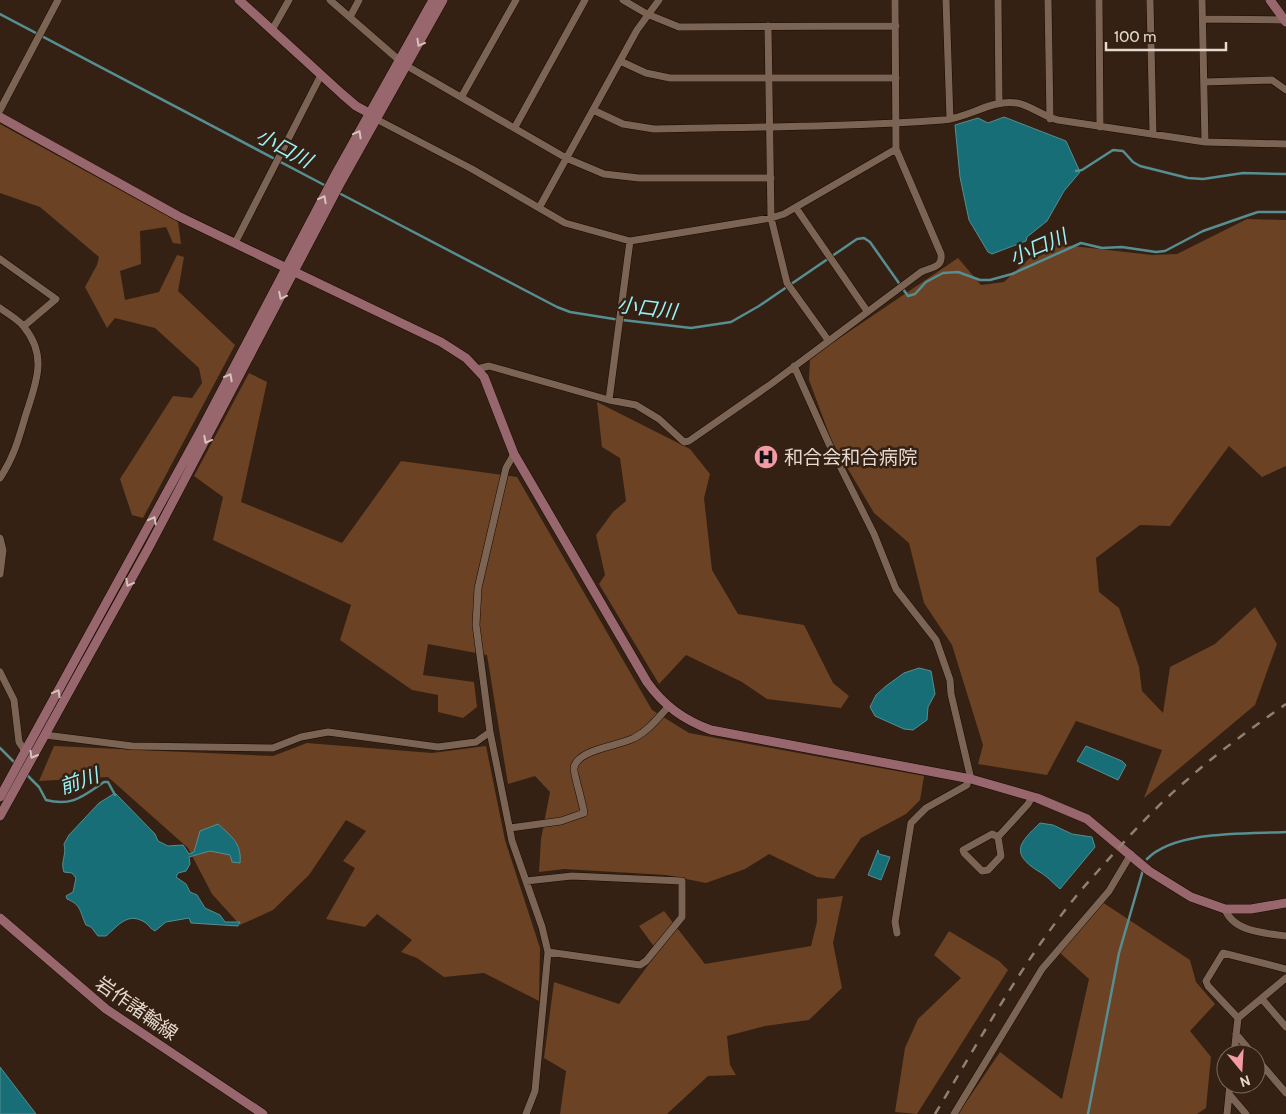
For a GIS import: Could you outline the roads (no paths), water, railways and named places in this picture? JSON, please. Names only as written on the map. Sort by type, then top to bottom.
[{"type":"street","points":[[0,110],[58,0]]},
{"type":"street","points":[[240,0],[356,106],[369,113]]},
{"type":"street","points":[[272,30],[289,0]]},
{"type":"street","points":[[330,0],[403,64],[462,96],[566,158],[616,177],[771,178]]},
{"type":"street","points":[[350,17],[359,0]]},
{"type":"street","points":[[338,180],[378,120],[433,0]]},
{"type":"street","points":[[0,797],[316,221],[338,180],[369,113],[444,0]]},
{"type":"street","points":[[462,96],[516,0]]},
{"type":"street","points":[[515,127],[585,0]]},
{"type":"street","points":[[623,0],[647,14],[679,27],[896,26]]},
{"type":"street","points":[[539,208],[647,14],[659,0]]},
{"type":"street","points":[[477,368],[489,366],[609,400],[636,405],[659,419],[684,442],[689,441],[921,272],[939,265],[942,260],[896,149],[895,0]]},
{"type":"street","points":[[946,0],[950,119]]},
{"type":"street","points":[[998,0],[999,102]]},
{"type":"street","points":[[1048,0],[1050,118]]},
{"type":"street","points":[[1099,0],[1100,127]]},
{"type":"street","points":[[1150,0],[1153,134]]},
{"type":"street","points":[[1202,0],[1204,142]]},
{"type":"street","points":[[1270,0],[1285,21]]},
{"type":"street","points":[[1203,19],[1285,21]]},
{"type":"street","points":[[768,26],[771,218],[789,286],[828,340]]},
{"type":"street","points":[[620,61],[646,74],[670,78],[768,76],[896,78]]},
{"type":"street","points":[[235,244],[321,75]]},
{"type":"street","points":[[1204,82],[1272,80],[1286,90]]},
{"type":"street","points":[[593,110],[616,121],[645,129],[770,127],[897,123],[950,119],[999,102],[1018,103],[1050,118],[1100,127],[1204,142],[1286,144]]},
{"type":"street","points":[[0,117],[178,216],[441,342],[466,358],[477,368],[489,385],[514,454],[647,682],[668,707],[687,720],[711,730],[970,779],[1032,797],[1087,819],[1149,871],[1191,897],[1225,909],[1251,909],[1286,903]]},
{"type":"street","points":[[378,120],[565,223],[630,241],[771,218],[796,208],[896,149]]},
{"type":"street","points":[[796,208],[867,311]]},
{"type":"street","points":[[609,400],[630,241]]},
{"type":"street","points":[[0,259],[56,298],[24,326]]},
{"type":"street","points":[[0,816],[252,356],[290,269]]},
{"type":"street","points":[[0,308],[24,326],[34,343],[38,358],[39,374],[13,458],[0,478]]},
{"type":"street","points":[[794,366],[828,444],[874,534],[896,589],[936,640],[942,652],[950,680],[951,694],[970,779],[967,785],[926,808],[911,823],[895,922],[897,933]]},
{"type":"street","points":[[514,454],[506,468],[478,588],[476,625],[490,732],[512,841],[548,952],[535,1091],[526,1114]]},
{"type":"street","points":[[0,538],[3,550],[0,574]]},
{"type":"street","points":[[0,672],[14,700],[20,742],[25,751]]},
{"type":"street","points":[[510,828],[561,821],[584,812],[579,783],[573,771],[575,764],[590,751],[622,744],[636,738],[668,707]]},
{"type":"street","points":[[44,736],[132,746],[273,748],[301,737],[328,732],[438,747],[476,742],[490,732]]},
{"type":"street","points":[[998,837],[1032,797]]},
{"type":"street","points":[[992,834],[998,837],[1001,856],[986,872],[964,853],[964,850],[992,834]]},
{"type":"street","points":[[954,1114],[1042,969],[1109,891],[1131,854]]},
{"type":"street","points":[[526,881],[572,876],[682,882],[682,917],[646,961],[640,965],[548,952]]},
{"type":"street","points":[[1225,909],[1228,918],[1239,925],[1263,933],[1286,936]]},
{"type":"street","name":"岩作諸輪線","points":[[0,918],[106,1008],[263,1114]]},
{"type":"street","points":[[1238,1018],[1208,986],[1206,981],[1223,953],[1286,969]]},
{"type":"street","points":[[1235,1044],[1238,1018],[1286,978]]},
{"type":"street","points":[[1262,999],[1286,1027]]},
{"type":"street","points":[[1236,1034],[1244,1044]]},
{"type":"street","points":[[1266,1070],[1286,1093]]},
{"type":"street","points":[[1228,1114],[1229,1094]]},
{"type":"street","points":[[1229,1094],[1246,1114]]},
{"type":"water","points":[[1004,117],[1066,141],[1080,172],[1064,191],[1047,221],[1027,237],[1026,241],[992,254],[988,252],[969,220],[960,177],[955,125],[978,118],[988,123]]},
{"type":"water","points":[[919,668],[931,671],[935,694],[928,707],[927,720],[913,730],[904,729],[875,716],[870,707],[876,695],[904,673]]},
{"type":"water","points":[[1086,746],[1122,761],[1126,765],[1118,780],[1077,761]]},
{"type":"water","points":[[115,793],[155,834],[158,841],[168,846],[183,845],[189,854],[194,852],[200,831],[218,824],[235,840],[239,850],[240,863],[232,862],[230,855],[210,851],[189,857],[190,864],[186,871],[178,873],[176,877],[186,884],[190,892],[197,895],[205,908],[220,915],[225,922],[240,922],[238,926],[191,923],[189,918],[166,922],[155,931],[146,923],[134,918],[124,921],[106,936],[98,936],[91,927],[86,925],[78,907],[67,899],[66,896],[73,892],[76,878],[72,873],[64,872],[64,844],[69,835],[99,803]]},
{"type":"water","points":[[1040,823],[1053,825],[1072,834],[1092,837],[1095,847],[1060,889],[1047,877],[1029,865],[1021,853],[1023,842]]},
{"type":"water","points":[[878,850],[879,854],[890,857],[881,880],[868,875]]},
{"type":"water","points":[[0,1067],[36,1114],[0,1114]]},
{"type":"waterway","name":"小口川","points":[[0,14],[328,187]]},
{"type":"waterway","points":[[1076,171],[1082,170],[1113,150],[1123,151],[1133,162],[1140,166],[1188,178],[1203,179],[1243,173],[1286,174]]},
{"type":"waterway","name":"小口川","points":[[337,192],[557,307],[570,312],[691,328],[731,322],[759,306],[857,239],[864,238],[870,242],[908,296],[915,294],[926,282],[943,273],[958,272],[980,280],[990,280],[1012,274],[1081,243],[1102,248],[1122,247],[1156,252],[1165,251],[1203,231],[1258,212],[1286,212]]},
{"type":"waterway","name":"前川","points":[[0,748],[15,763]]},
{"type":"waterway","name":"前川","points":[[26,774],[39,787],[46,800],[63,802],[77,799],[104,782],[108,782],[115,795]]},
{"type":"waterway","points":[[1147,859],[1175,843],[1193,838],[1213,835],[1286,832]]},
{"type":"waterway","points":[[1088,1114],[1119,953],[1143,870]]},
{"type":"railway","points":[[935,1114],[1041,942],[1082,889],[1173,792],[1223,750],[1286,704]]},
{"type":"place","name":"和合会和合病院","points":[[766,457]]}]
